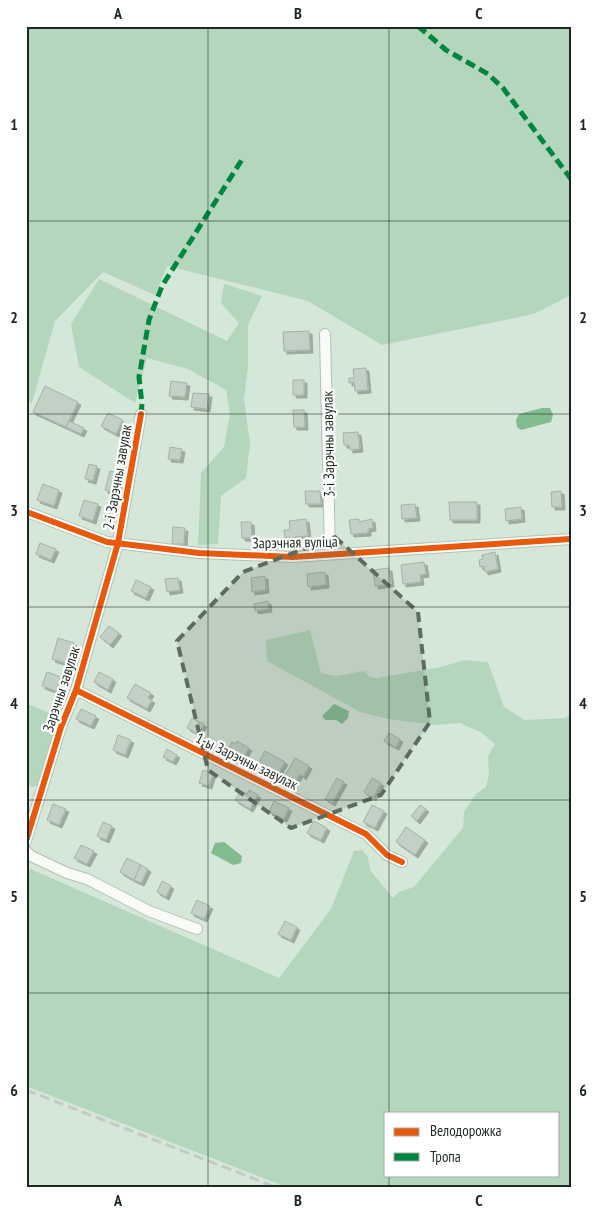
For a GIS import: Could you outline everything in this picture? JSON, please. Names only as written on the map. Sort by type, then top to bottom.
[{"type":"street","name":"3-і Зарэчны завулак","points":[[325,334],[330,554]]},
{"type":"street","name":"2-і Зарэчны завулак","points":[[118,543],[141,414]]},
{"type":"street","name":"Зарэчная вуліца","points":[[26,512],[97,539],[199,554],[293,557],[571,539]]},
{"type":"street","name":"Зарэчны завулак","points":[[26,841],[61,727],[76,690],[118,543]]},
{"type":"street","name":"1-ы Зарэчны завулак","points":[[76,690],[366,834],[387,855],[402,862]]},
{"type":"street","points":[[26,851],[31,856],[67,873],[86,879],[149,911],[197,929]]},
{"type":"highlighted area","points":[[335,537],[418,612],[430,722],[381,795],[291,828],[208,770],[177,641],[243,572]]},
{"type":"shaded area","points":[[26,26],[571,26],[571,295],[534,314],[382,345],[308,301],[167,266],[155,295],[103,272],[55,321],[32,403],[26,401]]},
{"type":"shaded area","points":[[99,279],[227,341],[239,323],[221,303],[224,284],[262,296],[248,325],[248,367],[244,400],[250,443],[246,478],[221,496],[218,544],[198,545],[201,473],[224,447],[230,414],[226,390],[188,369],[147,358],[135,403],[79,367],[71,324]]},
{"type":"shaded area","points":[[542,408],[550,408],[553,415],[551,422],[521,430],[517,427],[516,420],[519,414]]},
{"type":"shaded area","points":[[310,630],[321,673],[336,676],[364,671],[370,677],[377,678],[441,667],[464,660],[488,662],[504,707],[525,720],[565,718],[571,714],[571,1188],[289,1188],[26,1086],[26,867],[279,978],[331,909],[354,851],[362,850],[368,857],[370,870],[393,898],[399,892],[414,887],[463,828],[464,812],[476,794],[486,787],[489,775],[488,756],[495,744],[482,733],[460,723],[436,725],[388,719],[360,712],[267,661],[266,640]]},
{"type":"shaded area","points":[[26,703],[58,717],[39,784],[33,787],[26,784]]},
{"type":"shaded area","points":[[334,704],[349,711],[348,718],[342,724],[336,720],[325,720],[322,716]]},
{"type":"shaded area","points":[[224,842],[242,856],[241,863],[233,865],[211,853],[215,843]]},
{"type":"building","points":[[309,331],[310,350],[284,351],[283,332]]},
{"type":"building","points":[[366,368],[368,390],[355,391],[354,382],[349,383],[349,378],[354,378],[353,369]]},
{"type":"building","points":[[293,380],[304,380],[304,395],[293,395]]},
{"type":"building","points":[[171,381],[187,383],[185,397],[169,396]]},
{"type":"building","points":[[45,386],[78,402],[66,427],[33,412]]},
{"type":"building","points":[[193,393],[209,394],[207,409],[191,407]]},
{"type":"building","points":[[293,410],[304,410],[305,427],[294,427]]},
{"type":"building","points":[[108,413],[123,420],[116,434],[101,426]]},
{"type":"building","points":[[69,421],[84,428],[81,434],[66,427]]},
{"type":"building","points":[[358,432],[360,449],[350,450],[349,445],[344,445],[343,433]]},
{"type":"building","points":[[170,447],[182,449],[180,460],[168,459]]},
{"type":"building","points":[[89,464],[97,466],[93,481],[85,479]]},
{"type":"building","points":[[110,471],[121,474],[116,493],[105,490]]},
{"type":"building","points":[[43,484],[59,490],[54,506],[37,500]]},
{"type":"building","points":[[305,491],[320,491],[321,504],[306,504]]},
{"type":"building","points":[[561,491],[562,507],[552,507],[551,492]]},
{"type":"building","points":[[84,500],[98,504],[93,521],[79,516]]},
{"type":"building","points":[[449,502],[477,502],[477,520],[450,520]]},
{"type":"building","points":[[415,504],[417,518],[402,519],[401,505]]},
{"type":"building","points":[[521,507],[522,519],[506,521],[505,509]]},
{"type":"building","points":[[306,519],[308,536],[285,538],[284,530],[290,530],[289,521]]},
{"type":"building","points":[[359,519],[359,522],[372,519],[373,528],[368,529],[368,533],[351,534],[349,520]]},
{"type":"building","points":[[241,522],[251,522],[252,538],[242,538]]},
{"type":"building","points":[[173,527],[185,528],[184,544],[172,544]]},
{"type":"building","points":[[40,543],[56,549],[51,560],[36,554]]},
{"type":"building","points":[[495,552],[498,569],[485,572],[484,566],[480,567],[479,560],[483,559],[482,555]]},
{"type":"building","points":[[424,562],[426,574],[420,575],[421,582],[403,584],[401,565]]},
{"type":"building","points":[[389,568],[391,584],[375,586],[373,570]]},
{"type":"building","points":[[325,572],[326,585],[308,587],[307,574]]},
{"type":"building","points":[[265,576],[266,590],[252,592],[251,578]]},
{"type":"building","points":[[178,578],[180,590],[167,592],[165,579]]},
{"type":"building","points":[[136,580],[151,587],[146,598],[131,591]]},
{"type":"building","points":[[268,601],[269,609],[255,611],[254,604]]},
{"type":"building","points":[[109,626],[119,633],[110,645],[100,637]]},
{"type":"building","points":[[58,638],[74,643],[68,664],[52,659]]},
{"type":"building","points":[[47,672],[61,677],[56,691],[42,686]]},
{"type":"building","points":[[99,672],[113,679],[108,690],[94,682]]},
{"type":"building","points":[[135,684],[151,693],[148,698],[152,700],[147,709],[127,698]]},
{"type":"building","points":[[81,709],[96,716],[91,726],[76,719]]},
{"type":"building","points":[[192,718],[204,724],[199,734],[187,728]]},
{"type":"building","points":[[389,733],[400,739],[396,747],[384,741]]},
{"type":"building","points":[[118,735],[131,740],[125,755],[113,750]]},
{"type":"building","points":[[237,741],[249,748],[242,760],[227,751],[232,742],[236,744]]},
{"type":"building","points":[[167,749],[177,755],[173,762],[163,757]]},
{"type":"building","points":[[265,751],[285,762],[277,775],[258,764]]},
{"type":"building","points":[[295,758],[309,766],[303,777],[300,774],[292,787],[282,781]]},
{"type":"building","points":[[203,770],[213,773],[209,786],[199,783]]},
{"type":"building","points":[[337,778],[344,782],[332,803],[325,799]]},
{"type":"building","points":[[372,778],[381,783],[373,798],[364,792]]},
{"type":"building","points":[[249,790],[258,795],[250,809],[235,800],[241,791],[247,794]]},
{"type":"building","points":[[274,801],[289,808],[284,819],[269,812]]},
{"type":"building","points":[[53,804],[66,809],[59,825],[47,820]]},
{"type":"building","points":[[372,805],[384,811],[375,828],[363,822]]},
{"type":"building","points":[[420,805],[426,809],[417,821],[411,816]]},
{"type":"building","points":[[314,821],[327,828],[321,840],[307,833]]},
{"type":"building","points":[[103,822],[112,826],[106,840],[97,836]]},
{"type":"building","points":[[406,827],[425,840],[415,855],[396,842]]},
{"type":"building","points":[[81,845],[94,851],[87,864],[74,858]]},
{"type":"building","points":[[127,858],[141,865],[134,880],[120,872]]},
{"type":"building","points":[[141,865],[148,869],[141,883],[134,880]]},
{"type":"building","points":[[162,881],[171,886],[166,897],[157,892]]},
{"type":"building","points":[[197,900],[210,906],[204,919],[191,913]]},
{"type":"building","points":[[285,921],[297,927],[291,940],[278,934]]},
{"type":"railway","points":[[26,1090],[278,1188]]},
{"type":"marked path","points":[[418,26],[446,50],[488,74],[503,88],[571,179]]},
{"type":"marked path","points":[[141,414],[142,404],[139,377],[149,320],[162,286],[243,158]]},
{"type":"cycle path","points":[[26,841],[61,727],[76,690],[118,543],[141,414]]},
{"type":"cycle path","points":[[27,512],[107,542],[199,553],[293,557],[571,539]]},
{"type":"cycle path","points":[[76,690],[366,834],[387,855],[402,862]]}]
